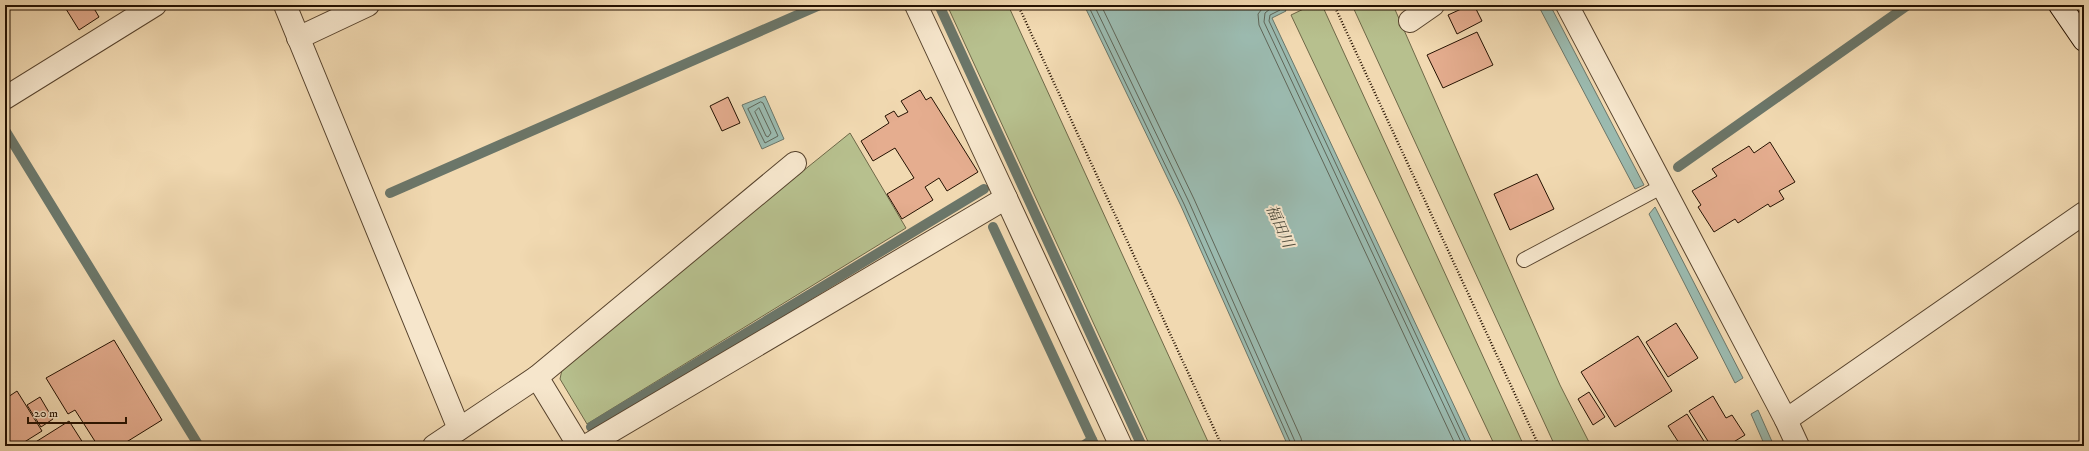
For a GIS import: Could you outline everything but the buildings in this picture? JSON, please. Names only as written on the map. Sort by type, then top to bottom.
[{"type":"street","points":[[5,98],[155,5]]},
{"type":"street","points":[[285,5],[459,429]]},
{"type":"street","points":[[298,38],[368,5]]},
{"type":"street","points":[[916,5],[1121,446]]},
{"type":"street","points":[[1410,21],[1433,5]]},
{"type":"street","points":[[1567,5],[1786,420],[1798,446]]},
{"type":"street","points":[[2060,5],[2084,40]]},
{"type":"street","points":[[434,446],[537,377],[795,163]]},
{"type":"street","points":[[586,446],[1006,198]]},
{"type":"street","points":[[1786,420],[2084,213]]},
{"type":"street","points":[[537,377],[579,446]]},
{"type":"lane","points":[[1524,260],[1663,186]]},
{"type":"path","points":[[1018,5],[1222,446]]},
{"type":"path","points":[[1334,5],[1539,446]]},
{"type":"green space","points":[[947,5],[1008,5],[1210,446],[1150,446]]},
{"type":"green space","points":[[1312,5],[1322,5],[1524,446],[1495,446],[1291,15]]},
{"type":"green space","points":[[1352,5],[1393,5],[1560,385],[1591,446],[1555,446]]},
{"type":"green space","points":[[850,133],[906,228],[587,424],[560,379],[563,365]]},
{"type":"water","name":"福田川","points":[[1084,5],[1283,5],[1286,11],[1272,18],[1473,446],[1288,446],[1181,206]]},
{"type":"water","points":[[1538,5],[1550,5],[1644,185],[1635,189]]},
{"type":"water","points":[[765,96],[784,139],[762,149],[742,105]]},
{"type":"water","points":[[1655,207],[1743,378],[1735,383],[1649,214]]},
{"type":"water","points":[[1758,410],[1774,446],[1765,446],[1751,414]]},
{"type":"waterway","points":[[390,193],[820,5]]},
{"type":"waterway","points":[[939,5],[1142,446]]},
{"type":"waterway","points":[[1678,167],[1908,5]]},
{"type":"waterway","points":[[5,130],[199,446]]},
{"type":"waterway","points":[[591,427],[984,189]]},
{"type":"waterway","points":[[993,227],[1095,446]]},
{"type":"waterway","points":[[1083,446],[1092,440]]}]
